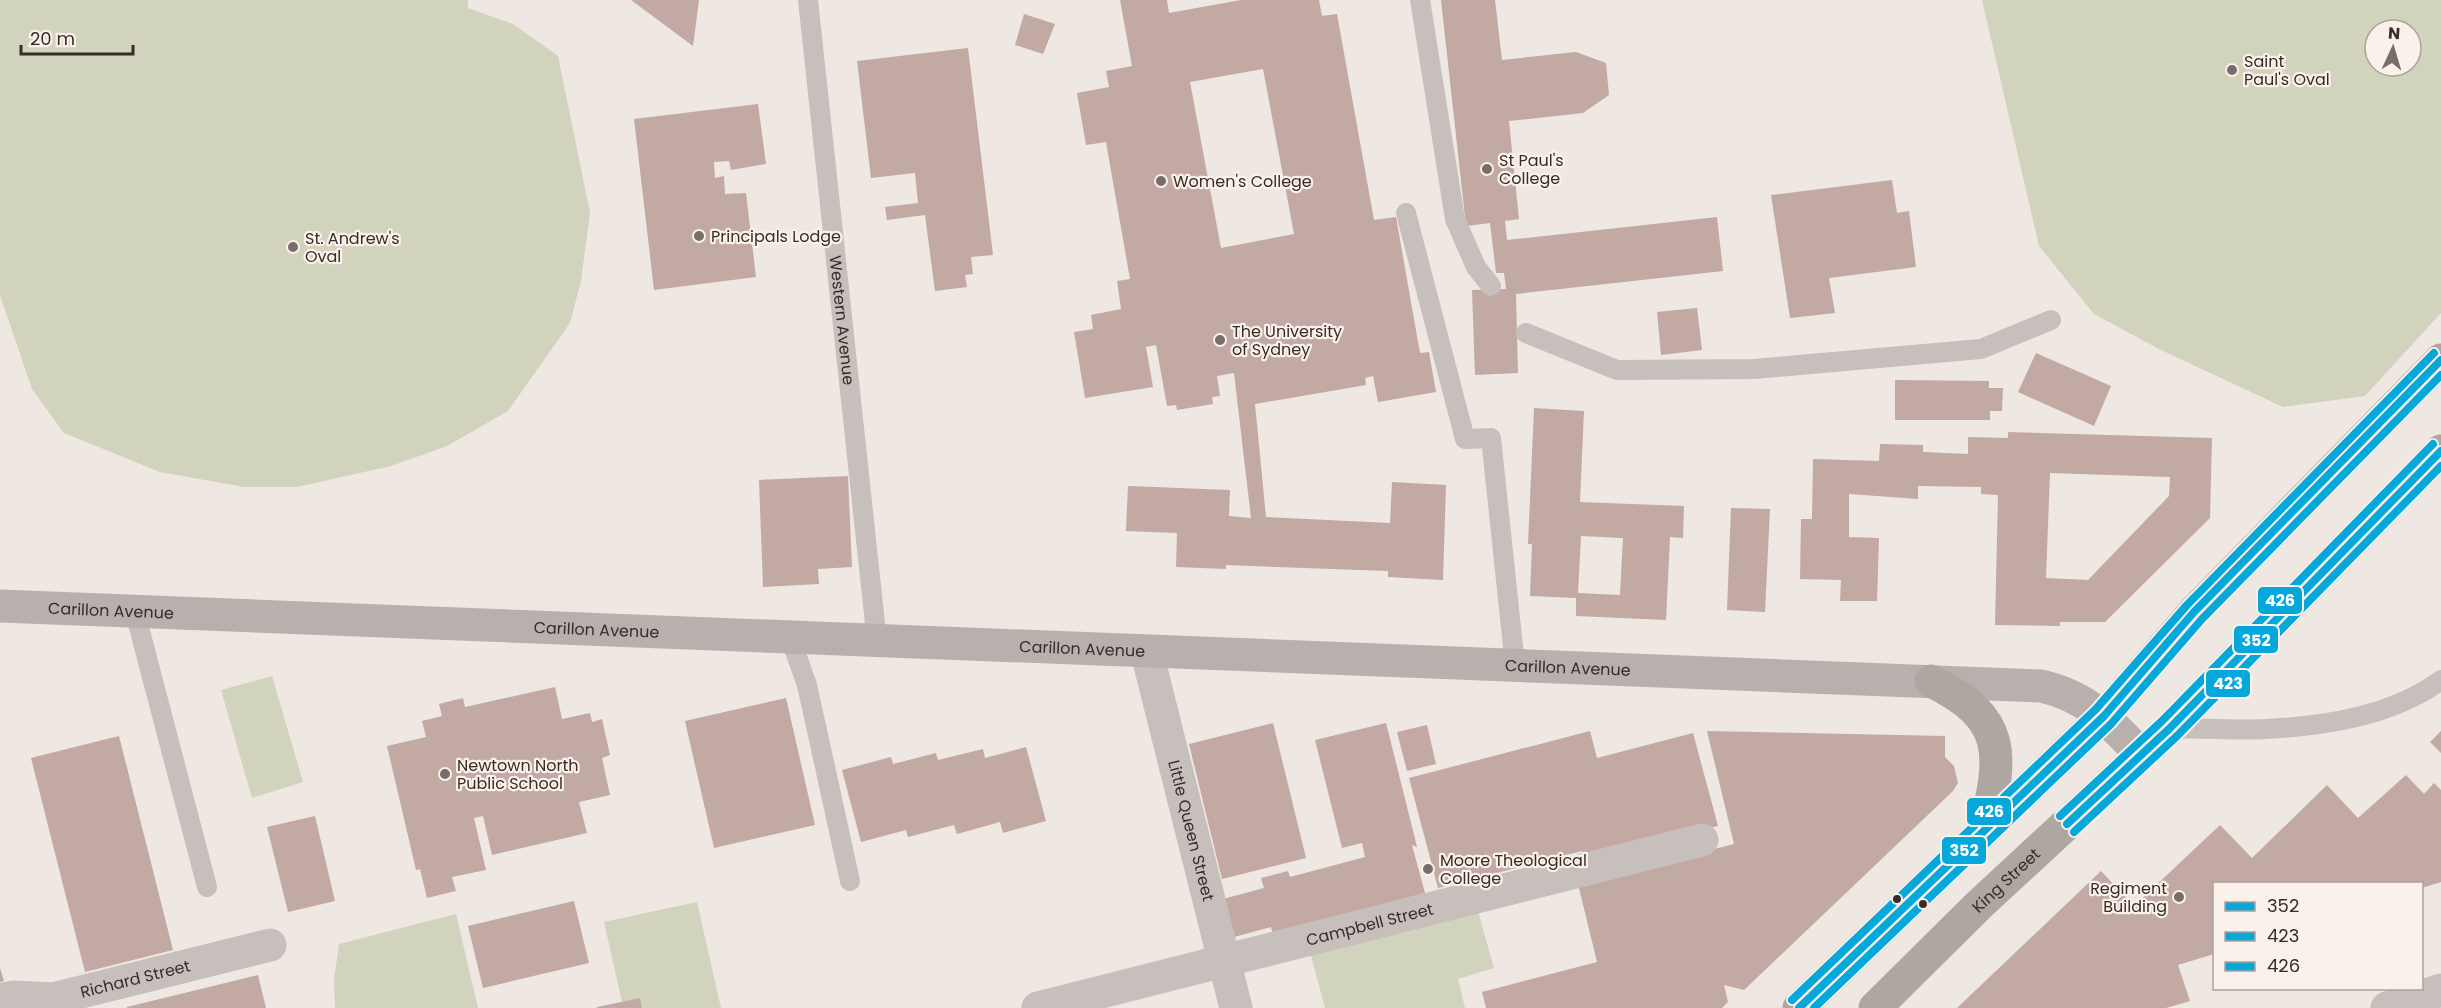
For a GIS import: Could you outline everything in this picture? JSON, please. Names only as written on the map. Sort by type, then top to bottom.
[{"type":"highway","points":[[1799,1008],[2104,716],[2194,612],[2441,360]]},
{"type":"highway","name":"King Street","points":[[1875,1008],[1979,905],[2169,729],[2441,451]]},
{"type":"highway","points":[[1931,681],[1968,702],[1985,722],[1995,744],[1996,783],[1985,828]]},
{"type":"main road","name":"Carillon Avenue","points":[[0,606],[1148,653],[2041,686],[2062,691],[2104,716],[2141,755]]},
{"type":"street","name":"Little Queen Street","points":[[1148,653],[1236,1008]]},
{"type":"street","name":"Campbell Street","points":[[1038,1008],[1702,840]]},
{"type":"street","name":"Richard Street","points":[[0,1000],[13,997],[53,999],[270,945]]},
{"type":"street","points":[[2387,1008],[2441,990]]},
{"type":"lane","name":"Western Avenue","points":[[808,0],[877,642]]},
{"type":"lane","points":[[1420,0],[1455,219],[1476,267],[1491,286]]},
{"type":"lane","points":[[1406,213],[1465,439],[1491,438],[1515,665]]},
{"type":"lane","points":[[1527,333],[1617,370],[1754,369],[1981,349],[2051,320]]},
{"type":"lane","points":[[135,612],[207,887]]},
{"type":"lane","points":[[790,637],[807,685],[850,881]]},
{"type":"lane","points":[[2169,729],[2266,729],[2355,717],[2396,705],[2441,680]]},
{"type":"green space","name":"St. Andrew's Oval","points":[[0,0],[468,0],[468,8],[513,24],[558,56],[590,213],[581,281],[570,323],[508,411],[447,446],[391,466],[297,487],[244,487],[160,472],[64,433],[32,389],[0,295]]},
{"type":"green space","points":[[1982,0],[2441,0],[2441,313],[2365,396],[2283,407],[2159,349],[2094,314],[2039,246]]},
{"type":"green space","points":[[272,676],[303,782],[252,798],[221,690]]},
{"type":"green space","points":[[697,902],[721,1008],[642,1008],[640,998],[622,1002],[604,922]]},
{"type":"green space","points":[[1477,908],[1494,968],[1458,979],[1465,1008],[1325,1008],[1310,952]]},
{"type":"green space","points":[[456,914],[478,1008],[335,1008],[334,980],[339,944]]},
{"type":"building","points":[[631,0],[699,0],[693,46]]},
{"type":"building","name":"Women's College","points":[[1120,0],[1167,0],[1169,13],[1241,0],[1319,0],[1322,16],[1337,14],[1374,220],[1396,217],[1420,353],[1429,352],[1436,392],[1378,402],[1373,376],[1365,378],[1366,385],[1255,404],[1266,517],[1390,523],[1392,482],[1446,485],[1443,580],[1388,577],[1388,571],[1226,565],[1226,569],[1176,567],[1177,533],[1126,531],[1128,486],[1230,490],[1229,516],[1251,518],[1234,373],[1217,376],[1220,396],[1212,397],[1213,404],[1177,410],[1176,405],[1167,406],[1156,345],[1146,347],[1153,387],[1085,398],[1074,332],[1093,329],[1091,315],[1121,309],[1117,281],[1130,279],[1106,142],[1086,145],[1077,93],[1109,87],[1106,71],[1132,66]],"holes":[[[1263,69],[1294,234],[1221,248],[1190,82]]]},
{"type":"building","name":"St Paul's College","points":[[1441,0],[1495,0],[1502,60],[1576,52],[1606,63],[1609,95],[1583,113],[1509,121],[1519,219],[1505,221],[1507,240],[1717,217],[1723,271],[1516,294],[1518,373],[1475,375],[1472,290],[1506,289],[1504,273],[1496,273],[1490,223],[1466,226]]},
{"type":"building","points":[[1024,14],[1055,24],[1043,54],[1015,45]]},
{"type":"building","points":[[968,48],[993,255],[971,257],[973,274],[965,275],[967,287],[935,291],[925,215],[887,220],[885,207],[918,203],[915,173],[871,178],[857,61]]},
{"type":"building","name":"Principals Lodge","points":[[758,104],[766,164],[731,170],[729,161],[714,162],[715,178],[724,176],[725,194],[746,193],[756,277],[654,290],[634,119]]},
{"type":"building","points":[[1892,180],[1897,213],[1909,211],[1916,267],[1829,278],[1835,313],[1790,318],[1771,195]]},
{"type":"building","points":[[1697,308],[1702,350],[1661,355],[1657,312]]},
{"type":"building","points":[[2036,353],[2111,386],[2094,426],[2018,392]]},
{"type":"building","points":[[1895,380],[1989,381],[1989,388],[2003,388],[2002,411],[1990,411],[1990,420],[1895,420]]},
{"type":"building","points":[[1534,408],[1584,411],[1580,502],[1684,506],[1683,538],[1670,537],[1666,620],[1576,616],[1576,598],[1530,596],[1532,544],[1528,544]],"holes":[[[1581,536],[1623,538],[1620,595],[1578,593]]]},
{"type":"building","points":[[2008,432],[2212,438],[2210,518],[2105,622],[2060,622],[2060,626],[1995,625],[1998,495],[1981,494],[1981,487],[1918,486],[1918,499],[1849,494],[1849,537],[1879,538],[1877,601],[1840,601],[1841,580],[1800,579],[1801,519],[1812,519],[1813,459],[1879,461],[1880,444],[1923,445],[1923,452],[1968,454],[1968,437],[2008,438]],"holes":[[[2050,473],[2170,477],[2169,496],[2088,580],[2046,578]]]},
{"type":"building","points":[[848,476],[852,567],[818,569],[819,584],[763,587],[759,480]]},
{"type":"building","points":[[1731,508],[1770,509],[1765,612],[1727,610]]},
{"type":"building","points":[[555,687],[562,719],[590,713],[592,722],[602,719],[610,755],[602,758],[610,795],[579,802],[587,833],[492,855],[483,816],[474,818],[486,870],[452,877],[456,891],[427,898],[420,869],[416,870],[387,746],[426,737],[422,721],[442,716],[439,704],[463,698],[465,707]]},
{"type":"building","points":[[786,698],[815,825],[714,848],[685,721]]},
{"type":"building","points":[[1273,723],[1306,858],[1222,879],[1189,744]]},
{"type":"building","points":[[1386,723],[1417,847],[1412,845],[1425,893],[1273,934],[1271,927],[1234,937],[1223,899],[1264,888],[1261,878],[1288,871],[1290,877],[1365,857],[1362,843],[1342,848],[1315,740]]},
{"type":"building","points":[[1427,725],[1436,764],[1407,771],[1397,732]]},
{"type":"building","points":[[1590,731],[1597,758],[1693,733],[1718,826],[1584,860],[1582,851],[1438,888],[1409,778]]},
{"type":"building","points":[[1707,731],[1945,736],[1945,757],[1954,766],[1958,783],[1953,791],[1744,990],[1724,985],[1728,1002],[1722,1008],[1486,1008],[1482,992],[1597,962],[1578,884],[1734,844]]},
{"type":"building","points":[[2441,731],[2441,753],[2430,742]]},
{"type":"building","points":[[119,736],[173,950],[85,972],[31,758]]},
{"type":"building","points":[[1026,747],[1046,821],[1003,833],[1000,822],[957,834],[954,825],[908,837],[906,830],[861,842],[842,770],[891,757],[893,764],[936,753],[938,760],[983,749],[985,758]]},
{"type":"building","name":"Regiment Building","points":[[2406,775],[2424,794],[2434,783],[2441,790],[2441,882],[2423,888],[2423,882],[2213,882],[2213,954],[2178,965],[2190,1001],[2166,1008],[1957,1008],[2101,871],[2134,906],[2220,825],[2252,858],[2327,785],[2358,818]]},
{"type":"building","points":[[315,816],[335,901],[288,912],[267,827]]},
{"type":"building","points":[[574,901],[589,963],[483,988],[468,926]]},
{"type":"building","points":[[0,968],[4,981],[0,982]]},
{"type":"building","points":[[258,975],[266,1008],[127,1008],[127,1007]]},
{"type":"building","points":[[640,998],[642,1008],[597,1008],[597,1007]]},
{"type":"transit line","name":"426","points":[[1792,1000],[2096,709],[2187,605],[2434,353]]},
{"type":"transit line","name":"352","points":[[1799,1008],[2104,716],[2194,612],[2441,360]]},
{"type":"transit line","name":"423","points":[[1814,1008],[2111,724],[2202,619],[2441,375]]},
{"type":"transit line","name":"426","points":[[2060,816],[2162,721],[2433,444]]},
{"type":"transit line","name":"352","points":[[2067,824],[2169,729],[2441,451]]},
{"type":"transit line","name":"423","points":[[2074,832],[2177,736],[2441,466]]},
{"type":"place","name":"Saint Paul's Oval","points":[[2232,70]]},
{"type":"place","name":"St Paul's College","points":[[1487,169]]},
{"type":"place","name":"Women's College","points":[[1161,181]]},
{"type":"place","name":"Principals Lodge","points":[[699,236]]},
{"type":"place","name":"St. Andrew's Oval","points":[[293,247]]},
{"type":"place","name":"The University of Sydney","points":[[1220,340]]},
{"type":"place","name":"Newtown North Public School","points":[[445,774]]},
{"type":"place","name":"Moore Theological College","points":[[1428,869]]},
{"type":"place","name":"Regiment Building","points":[[2179,897]]}]
